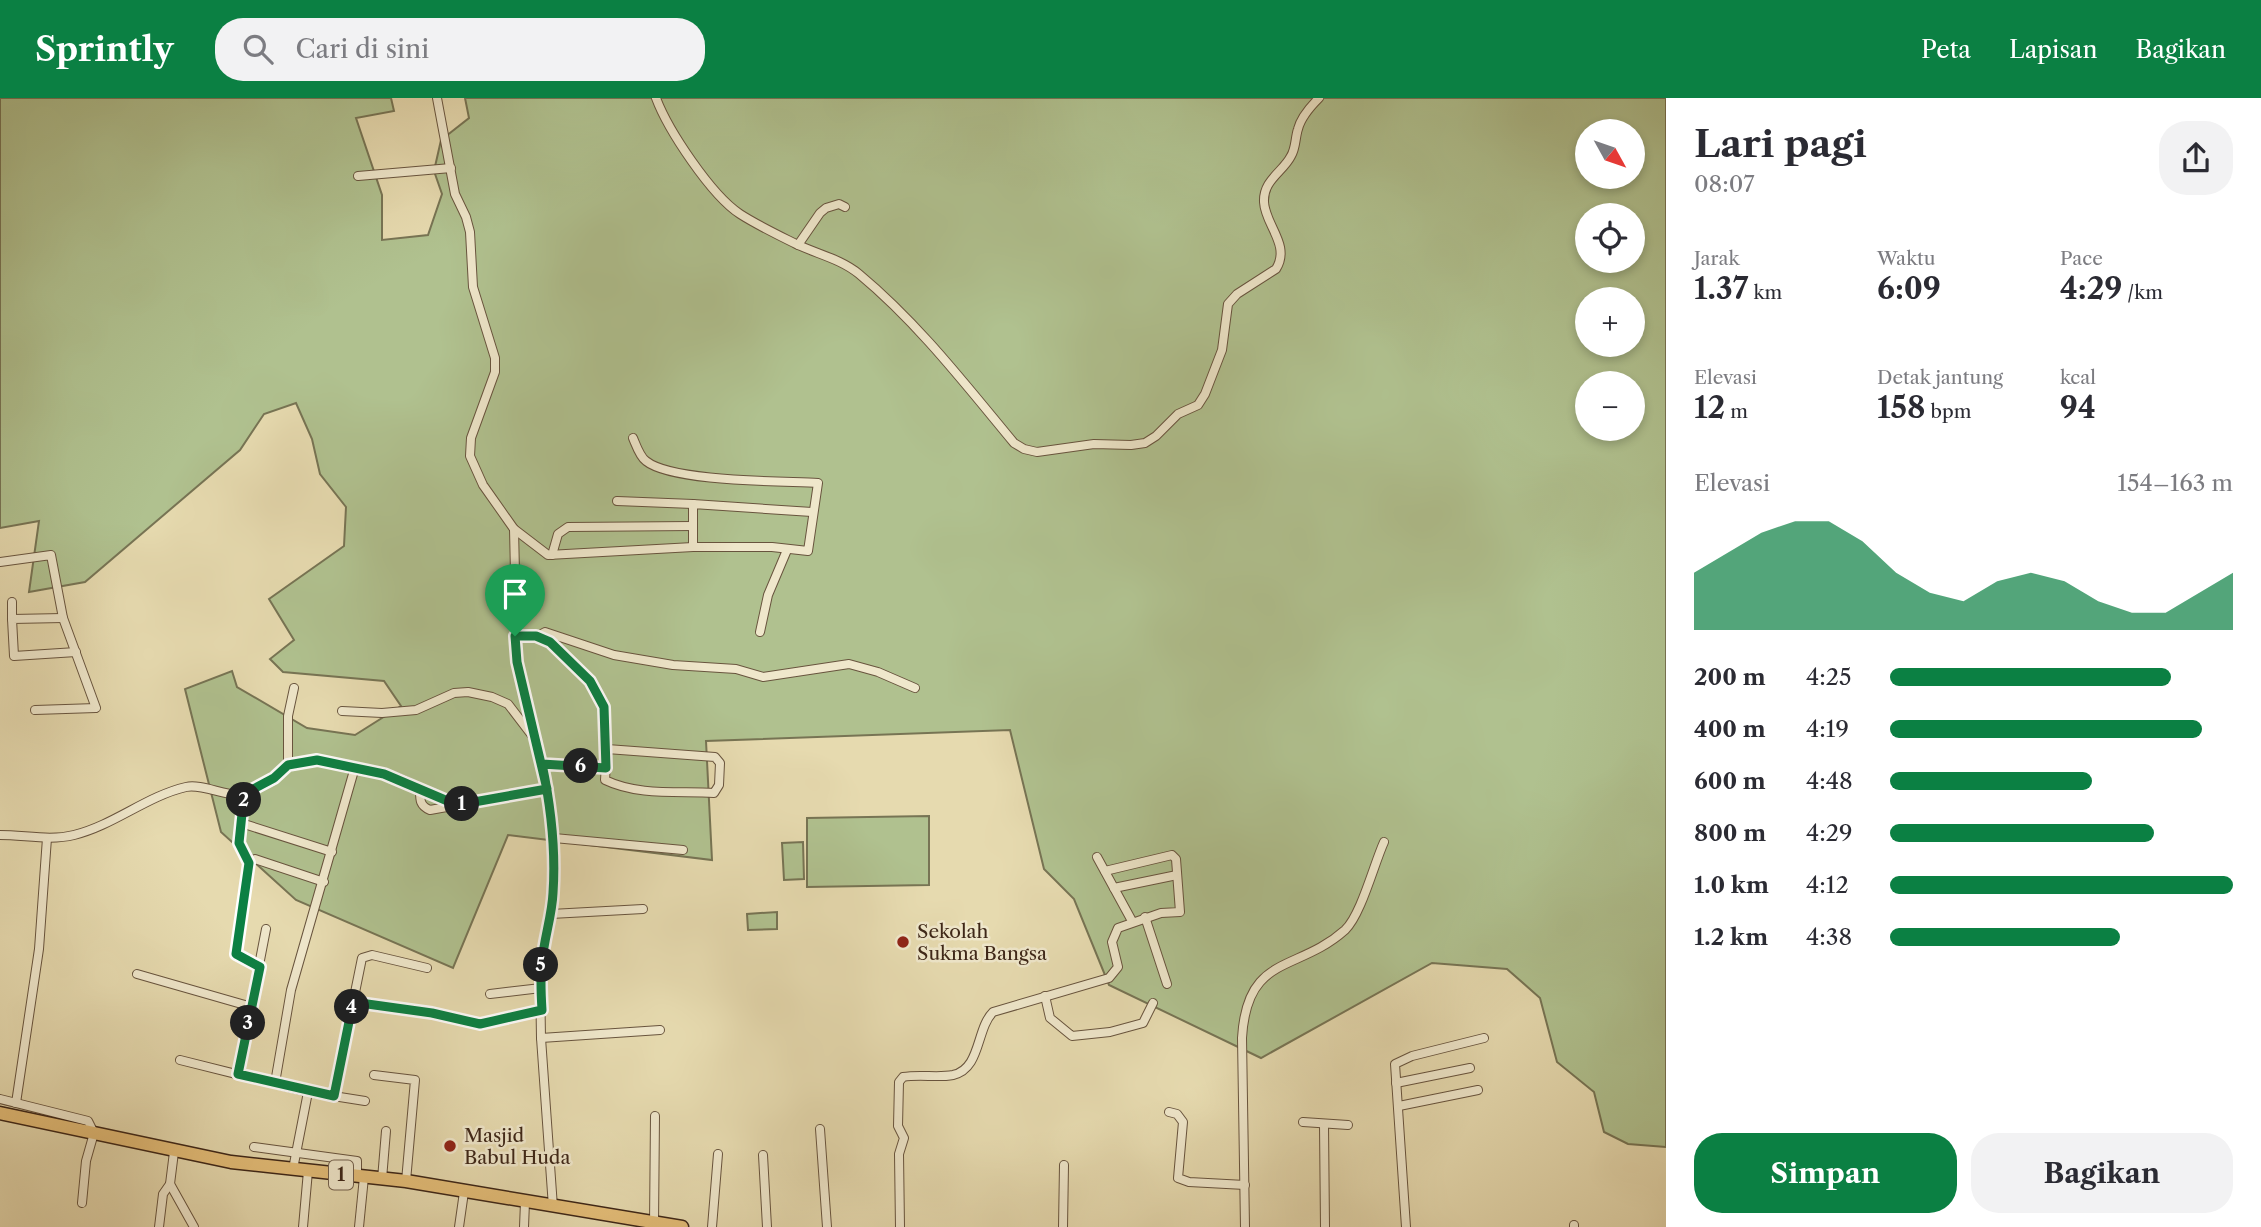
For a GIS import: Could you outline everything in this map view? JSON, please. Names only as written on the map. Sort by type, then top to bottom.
[{"type":"highway","name":"1","points":[[0,1113],[174,1152],[308,1171],[406,1181],[627,1222],[682,1227]]},
{"type":"street","points":[[437,98],[456,194],[470,232],[474,287],[495,358],[495,372],[471,438],[470,456],[483,485],[514,529],[539,551],[552,555],[693,547],[808,551],[818,483],[698,476],[668,471],[645,461],[632,438]]},
{"type":"street","points":[[656,98],[667,123],[726,203],[740,214],[798,245],[838,261],[869,283],[910,320],[1014,443],[1024,449],[1038,452],[1077,445],[1145,443],[1178,414],[1202,401],[1222,350],[1228,304],[1237,294],[1276,268],[1280,262],[1280,243],[1266,210],[1265,194],[1268,185],[1293,153],[1302,119],[1319,98]]},
{"type":"street","points":[[358,176],[451,168]]},
{"type":"street","points":[[798,245],[826,208],[839,204],[845,206]]},
{"type":"street","points":[[617,500],[812,512]]},
{"type":"street","points":[[693,504],[693,547]]},
{"type":"street","points":[[552,555],[558,534],[568,527],[693,526]]},
{"type":"street","points":[[514,529],[517,662],[542,764],[554,838],[551,914],[542,958],[541,988],[541,1038],[553,1207]]},
{"type":"street","points":[[760,632],[765,604],[787,550]]},
{"type":"street","points":[[0,562],[51,555],[63,618],[96,708],[35,709]]},
{"type":"street","points":[[12,602],[13,656],[76,652]]},
{"type":"street","points":[[12,619],[63,618]]},
{"type":"street","points":[[536,636],[545,632],[634,659],[673,665],[736,669],[763,677],[849,664],[878,671],[915,688]]},
{"type":"street","points":[[515,636],[536,636],[550,642],[579,668],[595,688],[604,707],[606,780],[633,790],[714,793],[719,785],[720,763],[715,757],[607,749]]},
{"type":"street","points":[[288,765],[288,716],[293,688]]},
{"type":"street","points":[[342,711],[373,713],[415,709],[454,693],[468,692],[492,697],[508,704],[536,740]]},
{"type":"street","points":[[0,835],[47,838],[76,835],[152,797],[187,786],[244,794],[274,778],[288,765],[317,760],[384,774],[457,805]]},
{"type":"street","points":[[542,764],[606,768]]},
{"type":"street","points":[[275,1083],[291,990],[355,767]]},
{"type":"street","points":[[418,787],[424,807],[438,809],[547,789]]},
{"type":"street","points":[[244,794],[239,843],[249,863],[236,954],[260,967]]},
{"type":"street","points":[[241,823],[332,852]]},
{"type":"street","points":[[16,1103],[39,949],[47,838]]},
{"type":"street","points":[[554,838],[683,850]]},
{"type":"street","points":[[1245,1227],[1242,1038],[1244,1008],[1266,977],[1336,936],[1352,922],[1384,842]]},
{"type":"street","points":[[900,1227],[899,1154],[904,1138],[898,1126],[899,1082],[903,1077],[946,1076],[963,1071],[972,1059],[982,1026],[993,1012],[1109,978],[1118,967],[1112,942],[1114,932],[1125,923],[1180,912],[1176,859],[1172,855],[1105,871]]},
{"type":"street","points":[[1097,857],[1132,921]]},
{"type":"street","points":[[249,863],[255,859],[324,882]]},
{"type":"street","points":[[1114,888],[1177,875]]},
{"type":"street","points":[[551,914],[643,909]]},
{"type":"street","points":[[1145,918],[1167,984]]},
{"type":"street","points":[[238,1074],[266,929]]},
{"type":"street","points":[[334,1096],[360,962],[366,956],[372,955],[428,968]]},
{"type":"street","points":[[137,974],[251,1007]]},
{"type":"street","points":[[490,994],[541,988]]},
{"type":"street","points":[[1045,996],[1050,1018],[1072,1036],[1110,1032],[1143,1023],[1153,1003]]},
{"type":"street","points":[[353,1002],[432,1013],[480,1024],[542,1010]]},
{"type":"street","points":[[541,1038],[660,1030]]},
{"type":"street","points":[[1406,1227],[1395,1064],[1400,1059],[1484,1038]]},
{"type":"street","points":[[180,1060],[308,1092],[365,1101]]},
{"type":"street","points":[[1396,1083],[1470,1068]]},
{"type":"street","points":[[374,1075],[415,1080],[406,1181]]},
{"type":"street","points":[[1399,1106],[1478,1090]]},
{"type":"street","points":[[293,1169],[308,1092]]},
{"type":"street","points":[[0,1099],[84,1119],[94,1133],[86,1161],[82,1203]]},
{"type":"street","points":[[1169,1112],[1177,1114],[1183,1122],[1178,1178],[1189,1182],[1245,1185]]},
{"type":"street","points":[[654,1224],[655,1116]]},
{"type":"street","points":[[1303,1122],[1348,1125]]},
{"type":"street","points":[[1324,1125],[1325,1227]]},
{"type":"street","points":[[820,1129],[827,1227]]},
{"type":"street","points":[[382,1179],[386,1131]]},
{"type":"street","points":[[254,1147],[357,1161],[360,1177],[359,1227]]},
{"type":"street","points":[[159,1227],[163,1194],[170,1184],[174,1152]]},
{"type":"street","points":[[712,1227],[718,1154]]},
{"type":"street","points":[[763,1155],[767,1227]]},
{"type":"street","points":[[1063,1227],[1065,1165]]},
{"type":"street","points":[[303,1227],[308,1171]]},
{"type":"street","points":[[170,1184],[194,1227]]},
{"type":"street","points":[[459,1227],[464,1192]]},
{"type":"street","points":[[524,1227],[525,1202]]},
{"type":"green space","points":[[0,98],[391,98],[394,111],[356,118],[382,195],[382,240],[428,235],[442,194],[434,171],[441,140],[469,118],[465,98],[1666,98],[1666,1147],[1628,1144],[1604,1132],[1594,1092],[1557,1062],[1540,998],[1507,969],[1432,963],[1261,1058],[1109,985],[1074,899],[1044,869],[1010,730],[706,741],[712,860],[508,835],[453,968],[296,900],[221,832],[185,689],[232,671],[237,687],[307,728],[355,735],[401,706],[384,681],[283,672],[270,659],[294,640],[269,599],[344,546],[346,507],[320,474],[312,439],[296,403],[264,414],[240,450],[85,582],[29,592],[39,521],[0,528]]},
{"type":"green space","points":[[929,816],[929,885],[807,887],[807,818]]},
{"type":"green space","points":[[803,842],[804,879],[784,880],[782,843]]},
{"type":"green space","points":[[777,912],[777,929],[748,930],[747,914]]},
{"type":"place","name":"Sekolah Sukma Bangsa","points":[[903,942]]},
{"type":"place","name":"Masjid Babul Huda","points":[[450,1146]]},
{"type":"route","points":[[515,636],[517,662],[547,789],[457,805],[384,774],[317,760],[288,765],[274,778],[244,794],[239,843],[249,863],[236,954],[260,967],[238,1074],[334,1096],[353,1002],[432,1013],[480,1024],[542,1010],[540,975],[549,929],[555,854],[547,789],[542,764],[606,768],[604,707],[590,681],[550,642],[536,636],[515,636]]}]
